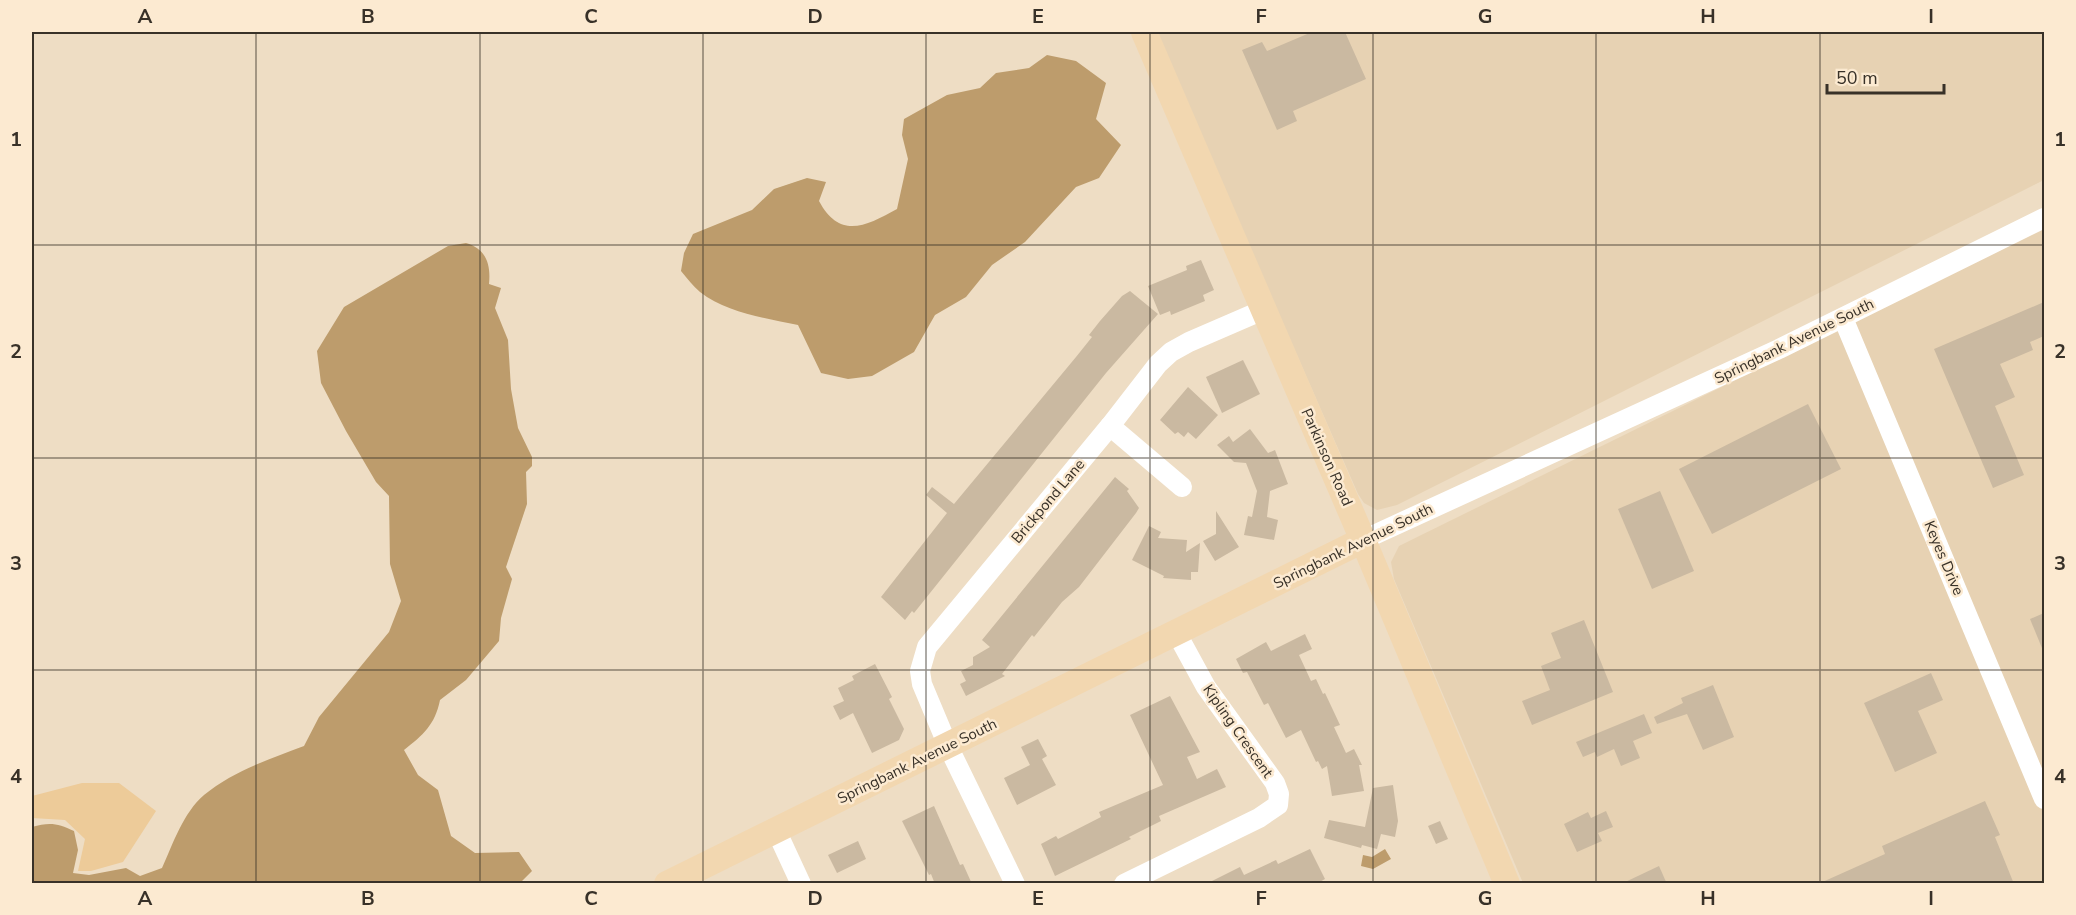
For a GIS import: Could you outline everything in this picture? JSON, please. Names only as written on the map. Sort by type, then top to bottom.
[{"type":"main road","name":"Parkinson Road","points":[[1144,32],[1363,540],[1507,884]]},
{"type":"main road","name":"Springbank Avenue South","points":[[667,884],[1363,540]]},
{"type":"street","name":"Springbank Avenue South","points":[[1363,540],[1843,318],[2044,218]]},
{"type":"street","name":"Brickpond Lane","points":[[948,746],[922,684],[920,671],[927,647],[1110,426],[1155,368],[1171,352],[1263,310]]},
{"type":"street","name":"Keyes Drive","points":[[1843,318],[2044,799]]},
{"type":"street","points":[[1110,426],[1182,487]]},
{"type":"street","name":"Kipling Crescent","points":[[1124,884],[1259,818],[1278,805],[1279,794],[1275,783],[1206,687],[1176,632]]},
{"type":"street","points":[[948,746],[1015,884]]},
{"type":"street","points":[[776,830],[801,884]]},
{"type":"shaded area","points":[[1155,32],[2044,32],[2044,180],[1397,505],[1377,510],[1364,503],[1358,494]]},
{"type":"shaded area","points":[[1047,55],[1076,61],[1106,83],[1096,119],[1121,145],[1099,178],[1076,187],[1025,242],[992,265],[966,297],[935,315],[914,352],[872,376],[848,379],[821,373],[798,325],[747,314],[722,305],[700,292],[681,271],[684,253],[693,234],[752,210],[774,189],[807,178],[826,182],[819,201],[827,213],[845,225],[864,224],[897,209],[908,159],[902,135],[904,119],[947,95],[980,88],[996,73],[1029,68]]},
{"type":"shaded area","points":[[2044,228],[2044,883],[1523,883],[1394,579],[1391,562],[1399,546]]},
{"type":"shaded area","points":[[466,243],[483,253],[488,264],[489,284],[501,288],[495,308],[508,340],[511,389],[518,428],[532,457],[532,466],[526,472],[527,504],[506,567],[512,579],[501,618],[499,641],[466,680],[440,700],[435,716],[427,729],[404,750],[418,775],[438,790],[451,836],[475,853],[519,852],[532,871],[519,884],[32,883],[32,827],[43,824],[63,826],[74,831],[78,850],[73,873],[89,875],[126,868],[140,876],[162,868],[179,829],[197,802],[239,772],[304,746],[319,717],[389,632],[401,601],[390,564],[389,496],[376,482],[321,383],[317,351],[344,307],[448,246]]},
{"type":"shaded area","points":[[82,783],[119,783],[156,811],[123,862],[91,871],[78,871],[85,839],[65,820],[32,818],[32,796]]},
{"type":"shaded area","points":[[1385,849],[1391,859],[1373,869],[1361,866],[1363,855],[1372,857]]},
{"type":"building","points":[[1312,32],[1345,32],[1366,79],[1293,111],[1297,121],[1277,130],[1242,50],[1262,42],[1267,51]]},
{"type":"building","points":[[1201,260],[1214,290],[1203,295],[1205,301],[1171,315],[1170,311],[1160,315],[1148,286],[1187,270],[1186,266]]},
{"type":"building","points":[[1130,291],[1158,314],[1106,373],[914,613],[912,611],[905,620],[881,597],[947,513],[926,495],[932,487],[954,504],[1092,337],[1089,335],[1100,321],[1122,296]]},
{"type":"building","points":[[2044,302],[2044,336],[2030,342],[2033,350],[2000,364],[2015,397],[1995,406],[2024,475],[1993,488],[1934,349]]},
{"type":"building","points":[[1243,360],[1260,394],[1222,413],[1206,377]]},
{"type":"building","points":[[1188,387],[1218,415],[1196,439],[1188,432],[1184,437],[1178,432],[1175,434],[1160,420]]},
{"type":"building","points":[[1808,404],[1841,469],[1712,534],[1679,469]]},
{"type":"building","points":[[1250,429],[1268,453],[1275,450],[1288,484],[1270,491],[1267,517],[1278,520],[1274,540],[1244,535],[1248,516],[1252,517],[1257,491],[1246,463],[1234,462],[1217,445],[1229,436],[1233,442]]},
{"type":"building","points":[[1115,477],[1129,489],[1127,491],[1139,508],[1136,513],[1079,587],[1062,602],[1034,637],[1032,635],[1002,674],[1005,676],[966,696],[960,684],[966,681],[961,671],[973,665],[973,657],[990,647],[982,640]]},
{"type":"building","points":[[1660,491],[1694,571],[1652,589],[1618,509]]},
{"type":"building","points":[[1216,511],[1239,547],[1215,561],[1203,541],[1216,534]]},
{"type":"building","points":[[1149,526],[1161,532],[1158,538],[1187,540],[1186,552],[1200,543],[1198,572],[1191,572],[1191,580],[1163,578],[1164,576],[1132,560]]},
{"type":"building","points":[[2044,613],[2044,653],[2030,619]]},
{"type":"building","points":[[1584,620],[1613,692],[1532,725],[1522,701],[1550,690],[1541,666],[1561,658],[1551,633]]},
{"type":"building","points":[[1305,634],[1312,649],[1299,655],[1311,681],[1316,679],[1323,694],[1325,693],[1340,725],[1334,727],[1346,753],[1354,749],[1362,765],[1359,765],[1364,791],[1332,796],[1327,766],[1322,769],[1318,761],[1316,762],[1301,730],[1286,738],[1268,703],[1264,705],[1247,672],[1243,673],[1236,659],[1266,642],[1271,651]]},
{"type":"building","points":[[875,664],[892,697],[889,699],[904,729],[899,740],[872,753],[853,713],[840,720],[833,706],[844,701],[838,688],[854,680],[852,676]]},
{"type":"building","points":[[1931,673],[1943,700],[1918,711],[1937,753],[1895,772],[1864,703]]},
{"type":"building","points":[[1713,685],[1734,737],[1703,750],[1687,714],[1657,724],[1654,717],[1683,703],[1681,698]]},
{"type":"building","points":[[1170,696],[1200,752],[1187,757],[1197,779],[1217,769],[1226,787],[1159,816],[1161,821],[1129,837],[1131,839],[1055,876],[1041,844],[1056,836],[1058,839],[1101,817],[1099,812],[1163,785],[1130,715]]},
{"type":"building","points":[[1644,714],[1652,733],[1633,741],[1640,758],[1621,766],[1614,749],[1597,757],[1595,752],[1583,757],[1576,742]]},
{"type":"building","points":[[1038,739],[1047,756],[1042,759],[1056,785],[1017,805],[1004,778],[1030,765],[1021,747]]},
{"type":"building","points":[[1393,785],[1398,821],[1395,837],[1381,834],[1377,849],[1362,845],[1361,848],[1324,838],[1329,820],[1365,827],[1373,788]]},
{"type":"building","points":[[1985,801],[2000,835],[1995,837],[2014,884],[1818,884],[1885,854],[1882,846]]},
{"type":"building","points":[[934,806],[960,865],[963,864],[972,884],[935,884],[902,821]]},
{"type":"building","points":[[1606,811],[1613,827],[1598,833],[1602,841],[1577,852],[1564,824],[1588,812],[1591,818]]},
{"type":"building","points":[[1440,821],[1448,839],[1436,844],[1428,826]]},
{"type":"building","points":[[858,841],[866,859],[837,873],[828,855]]},
{"type":"building","points":[[1310,849],[1325,879],[1316,884],[1206,884],[1240,867],[1244,875],[1276,860],[1278,864]]},
{"type":"building","points":[[1659,866],[1667,884],[1621,884]]}]
